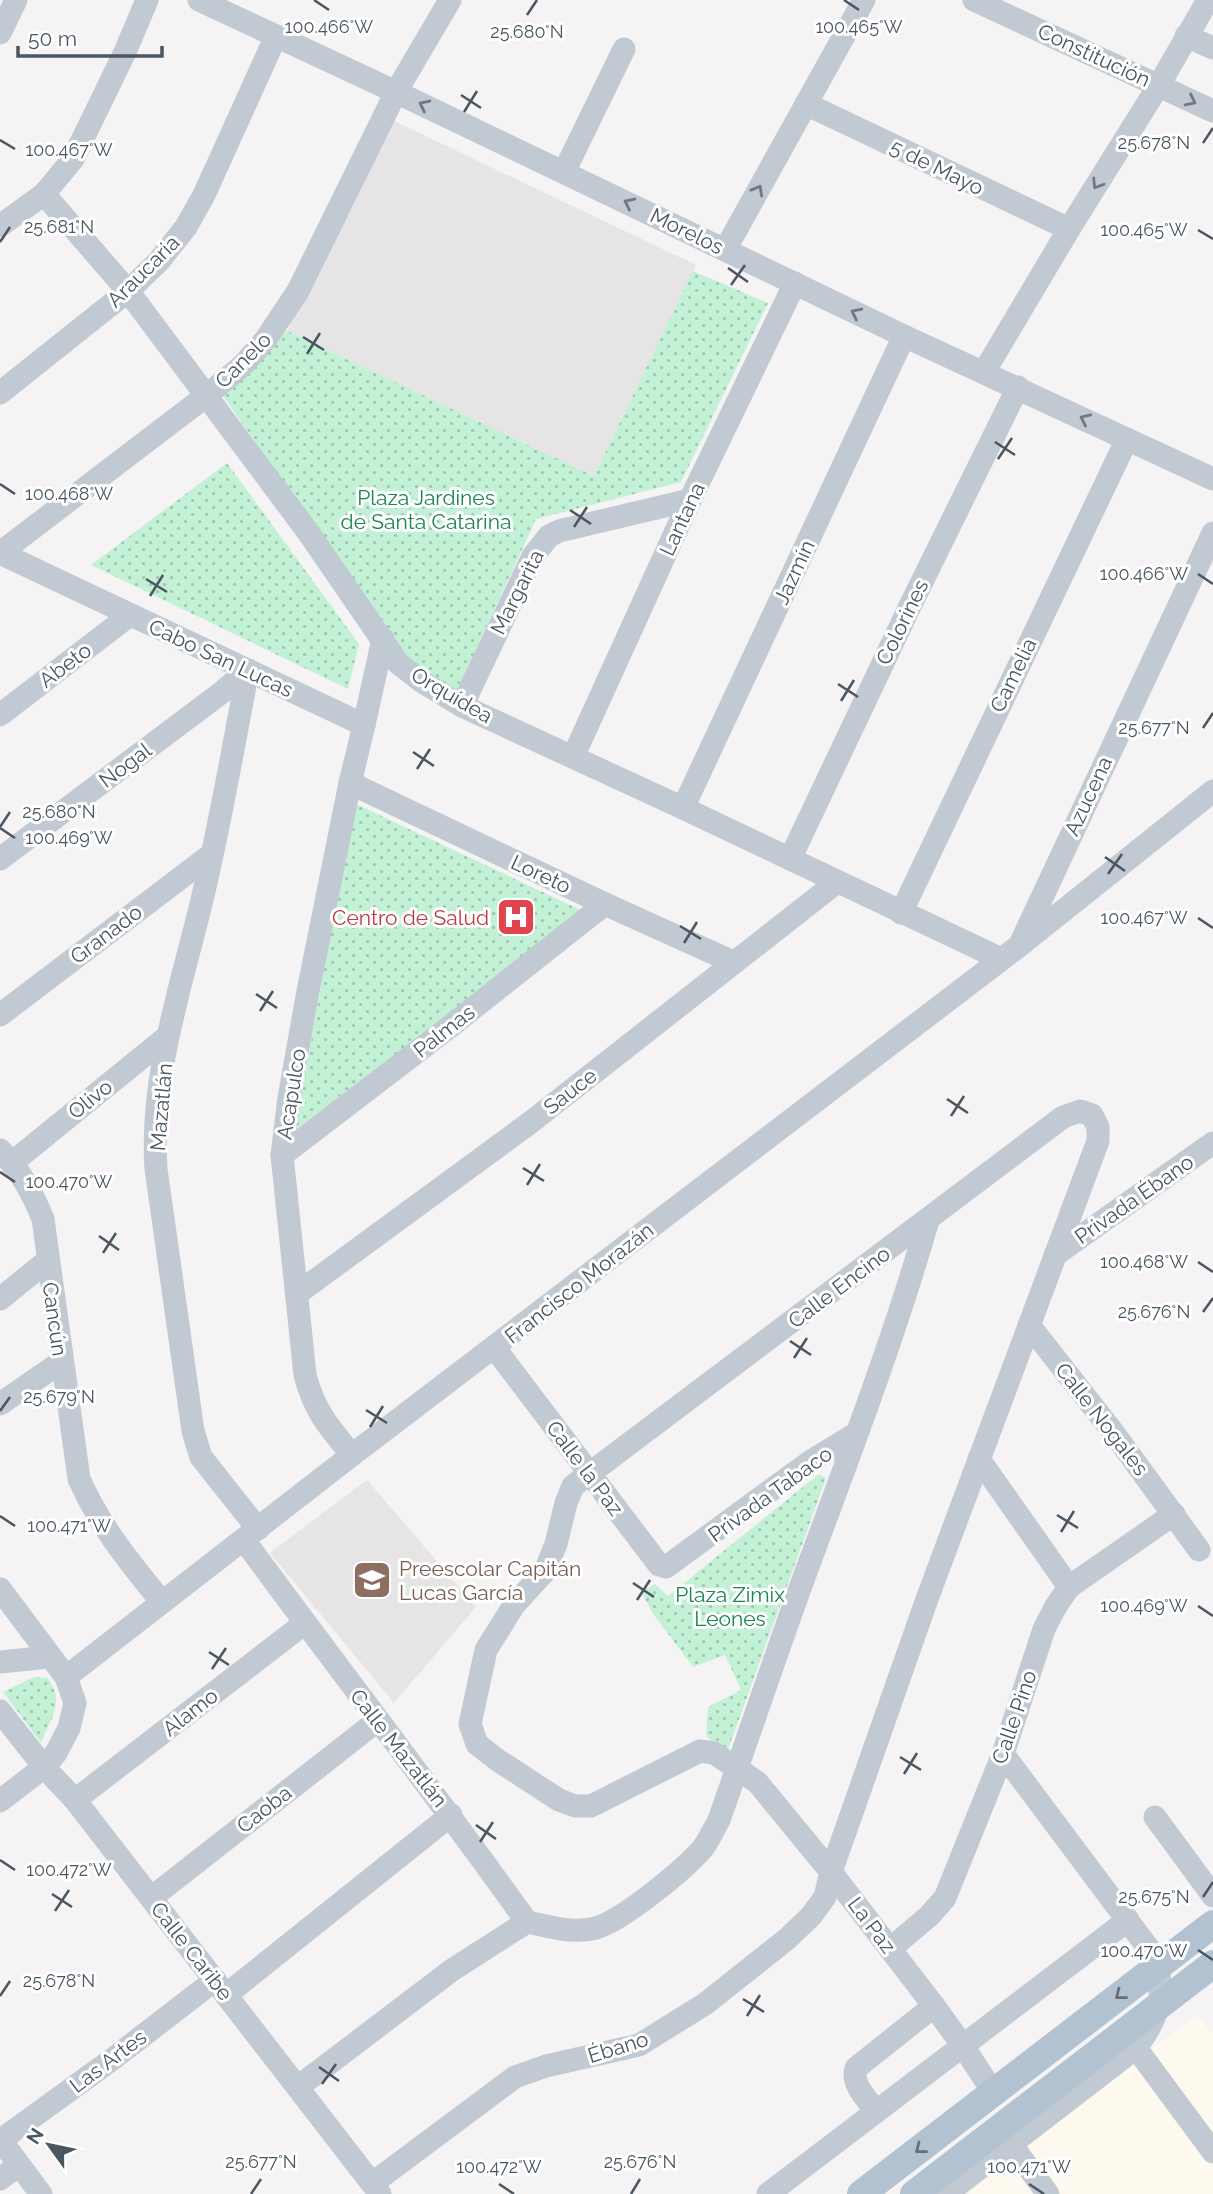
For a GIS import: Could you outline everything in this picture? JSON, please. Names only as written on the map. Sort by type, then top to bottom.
[{"type":"main road","points":[[861,2194],[1213,1924]]},
{"type":"main road","points":[[914,2194],[943,2184],[1213,1964]]},
{"type":"main road","points":[[1028,2114],[1062,2039]]},
{"type":"main road","points":[[993,2092],[1000,2101],[1028,2114]]},
{"type":"main road","points":[[943,2184],[948,2157],[982,2118],[993,2092]]},
{"type":"street","points":[[0,33],[16,0]]},
{"type":"street","points":[[0,226],[44,194],[72,159],[147,0]]},
{"type":"street","name":"Morelos","points":[[201,0],[904,336],[1213,479]]},
{"type":"street","name":"Canelo","points":[[0,553],[243,365],[282,317],[298,290],[396,92],[450,0]]},
{"type":"street","points":[[725,250],[864,0]]},
{"type":"street","name":"Constitución","points":[[974,0],[1213,111]]},
{"type":"street","points":[[984,372],[1208,0]]},
{"type":"street","name":"Araucaria","points":[[0,393],[128,291],[159,261],[186,227],[204,195],[276,36]]},
{"type":"street","points":[[1186,36],[1213,48]]},
{"type":"street","points":[[564,172],[624,49]]},
{"type":"street","name":"5 de Mayo","points":[[806,104],[1069,229]]},
{"type":"street","name":"Orquídea","points":[[44,194],[128,291],[308,532],[398,663],[421,681],[462,706],[901,913],[1010,952]]},
{"type":"street","name":"Lantana","points":[[573,757],[690,500],[795,283]]},
{"type":"street","name":"Jazmín","points":[[683,808],[904,336]]},
{"type":"street","name":"Colorines","points":[[790,859],[1018,387]]},
{"type":"street","name":"Camelia","points":[[901,913],[1127,439]]},
{"type":"street","name":"Margarita","points":[[462,706],[533,556],[549,536],[559,531],[690,500]]},
{"type":"street","name":"Azucena","points":[[1010,952],[1213,533]]},
{"type":"street","name":"Cabo San Lucas","points":[[0,553],[364,724]]},
{"type":"street","name":"Abeto","points":[[0,715],[130,615]]},
{"type":"street","points":[[364,724],[383,639]]},
{"type":"street","name":"Mazatlán","points":[[248,670],[212,854],[168,1036],[154,1135],[193,1431],[201,1457],[251,1534]]},
{"type":"street","name":"Nogal","points":[[0,859],[248,670]]},
{"type":"street","name":"Acapulco","points":[[352,1455],[326,1423],[312,1400],[305,1375],[282,1156],[289,1098],[306,1005],[364,724]]},
{"type":"street","name":"Loreto","points":[[350,783],[733,962]]},
{"type":"street","name":"Francisco Morazán","points":[[66,1677],[161,1601],[1010,952],[1213,792]]},
{"type":"street","name":"Granado","points":[[0,1016],[212,854]]},
{"type":"street","name":"Sauce","points":[[298,1293],[531,1122],[837,882]]},
{"type":"street","name":"Palmas","points":[[282,1156],[605,904]]},
{"type":"street","name":"Olivo","points":[[6,1156],[168,1036]]},
{"type":"street","name":"Calle Encino","points":[[738,1768],[714,1753],[700,1751],[591,1806],[575,1806],[559,1800],[477,1744],[470,1724],[486,1650],[514,1605],[545,1571],[573,1486],[1063,1117],[1080,1111],[1092,1115]]},
{"type":"street","name":"Ébano","points":[[377,2189],[515,2077],[546,2066],[639,2045],[705,2004],[787,1939],[811,1916],[825,1897],[831,1872],[928,1599],[1098,1141],[1098,1127],[1092,1115]]},
{"type":"street","name":"Privada Ébano","points":[[1055,1255],[1213,1143]]},
{"type":"street","name":"Cancún","points":[[6,1156],[32,1192],[43,1219],[79,1479],[91,1507],[109,1537],[161,1601]]},
{"type":"street","points":[[298,2087],[452,1970],[527,1922],[570,1931],[594,1928],[615,1921],[683,1868],[704,1846],[719,1820],[738,1768],[916,1263],[928,1220]]},
{"type":"street","points":[[0,1299],[47,1261]]},
{"type":"street","name":"Calle Nogales","points":[[1029,1325],[1114,1432],[1199,1549]]},
{"type":"street","name":"Calle la Paz","points":[[495,1348],[659,1565],[666,1567],[684,1556]]},
{"type":"street","points":[[0,1404],[61,1362]]},
{"type":"street","name":"Privada Tabaco","points":[[684,1556],[811,1461],[857,1433]]},
{"type":"street","points":[[979,1459],[1069,1587]]},
{"type":"street","name":"Calle Pino","points":[[890,1949],[929,1916],[944,1898],[1003,1754],[1044,1629],[1056,1606],[1069,1587],[1174,1514]]},
{"type":"street","name":"Calle Mazatlán","points":[[251,1534],[304,1623],[451,1815],[527,1922]]},
{"type":"street","points":[[0,1589],[66,1677],[75,1703],[69,1728],[56,1753],[44,1767],[0,1801]]},
{"type":"street","name":"Alamo","points":[[75,1800],[304,1623]]},
{"type":"street","points":[[0,1662],[49,1657]]},
{"type":"street","name":"Calle Caribe","points":[[0,1711],[44,1767],[75,1800],[377,2189]]},
{"type":"street","name":"Caoba","points":[[151,1898],[377,1721]]},
{"type":"street","points":[[943,2184],[1011,2144],[1028,2114],[1136,2048],[1148,2033],[1158,2007],[1161,1982],[1158,1966],[1128,1920],[1003,1754]]},
{"type":"street","name":"La Paz","points":[[738,1768],[757,1782],[831,1872],[934,2006],[993,2092]]},
{"type":"street","name":"Las Artes","points":[[0,2140],[114,2058],[221,1987],[451,1815]]},
{"type":"street","points":[[1155,1817],[1213,1896]]},
{"type":"street","points":[[768,2194],[1128,1920]]},
{"type":"street","points":[[876,2111],[856,2083],[856,2068],[934,2006]]},
{"type":"street","points":[[1136,2048],[1213,2152]]},
{"type":"street","points":[[0,2140],[41,2194]]},
{"type":"street","points":[[1011,2144],[1048,2194]]},
{"type":"street","points":[[0,2179],[19,2165]]},
{"type":"shaded area","points":[[390,119],[696,265],[594,476],[287,331]]},
{"type":"shaded area","name":"Preescolar Capitán Lucas García","points":[[367,1480],[476,1607],[394,1703],[270,1553]]},
{"type":"shaded area","points":[[1197,2015],[1213,2034],[1213,2194],[970,2194],[965,2188]]},
{"type":"green space","name":"Plaza Jardines de Santa Catarina","points":[[693,271],[768,303],[681,482],[536,519],[456,693],[407,658],[223,396],[287,331],[594,476]]},
{"type":"green space","points":[[227,463],[359,644],[348,689],[91,565]]},
{"type":"green space","points":[[354,803],[585,912],[295,1130]]},
{"type":"green space","name":"Plaza Zimix Leones","points":[[819,1474],[826,1478],[725,1758],[706,1734],[708,1707],[741,1690],[725,1655],[693,1667],[654,1615],[641,1592],[655,1584],[668,1596]]},
{"type":"green space","points":[[34,1677],[47,1678],[53,1686],[56,1702],[41,1743],[3,1692]]},
{"type":"place","name":"Centro de Salud","points":[[516,917]]},
{"type":"place","name":"Preescolar Capitán Lucas García","points":[[372,1580]]}]
